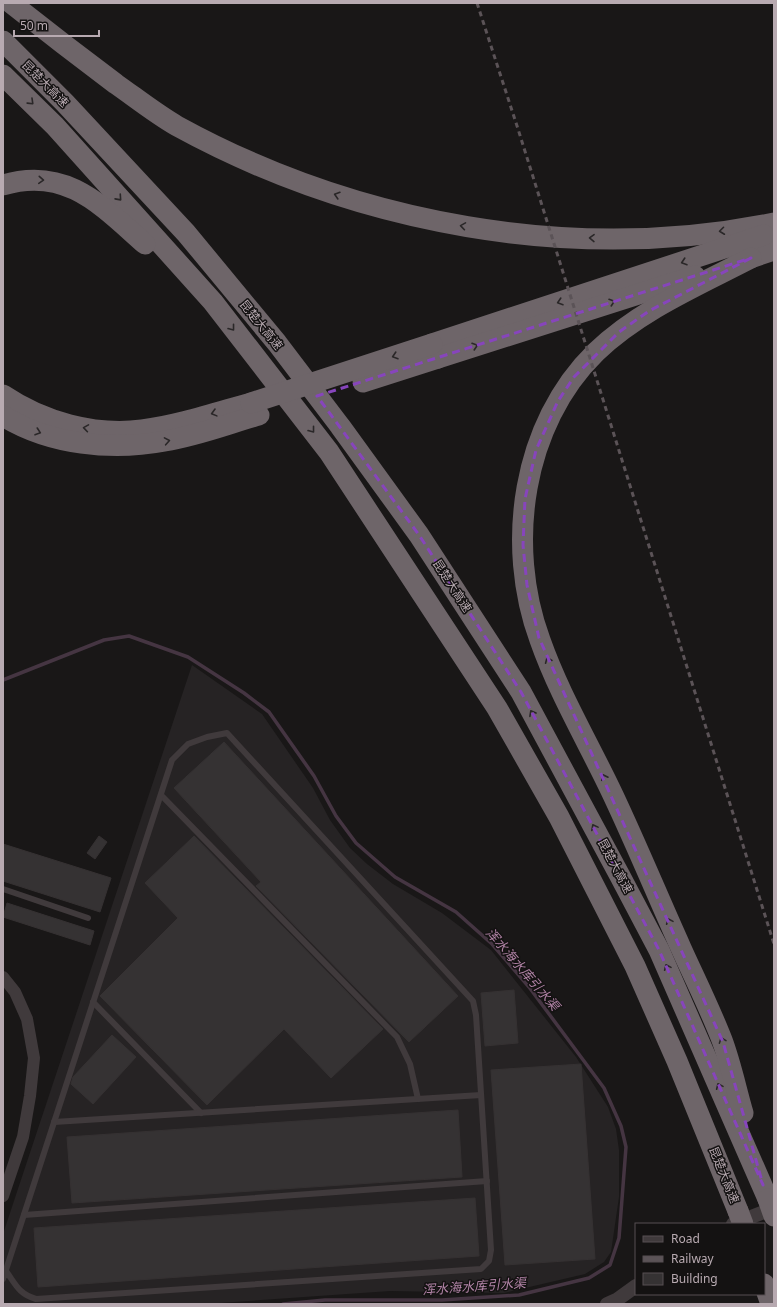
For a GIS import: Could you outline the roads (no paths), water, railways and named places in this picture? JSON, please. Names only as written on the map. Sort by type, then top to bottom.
[{"type":"highway","points":[[11,3],[70,50],[131,95],[175,124],[225,150],[273,172],[369,205],[466,226],[529,234],[581,238],[680,236],[774,223]]},
{"type":"highway","name":"昆楚大高速","points":[[3,41],[65,103],[186,233],[277,343],[419,534],[520,692],[624,882],[659,950],[770,1202]]},
{"type":"highway","name":"昆楚大高速","points":[[3,75],[55,126],[213,302],[329,452],[497,708],[559,817],[635,966],[677,1061],[738,1220]]},
{"type":"highway","points":[[3,185],[18,181],[46,180],[73,188],[117,219],[213,302]]},
{"type":"highway","points":[[435,351],[774,232]]},
{"type":"highway","points":[[3,416],[27,428],[54,437],[86,443],[122,445],[153,443],[175,439],[255,409],[435,351],[774,250]]},
{"type":"highway","points":[[751,258],[649,311],[619,332],[594,354],[574,377],[558,401],[545,426],[536,450],[529,475],[525,499],[523,545],[527,585],[539,638],[555,677],[613,795],[723,1042],[770,1202]]},
{"type":"highway","points":[[3,395],[34,413],[63,423],[89,429],[112,431],[142,430],[255,409]]},
{"type":"highway","points":[[765,1287],[771,1304]]},
{"type":"street","points":[[3,977],[15,992],[27,1019],[34,1058],[30,1096],[22,1137],[3,1196]]},
{"type":"street","points":[[738,1220],[770,1202]]},
{"type":"street","points":[[607,1304],[618,1299],[635,1287]]},
{"type":"lane","points":[[3,1279],[172,760],[188,744],[207,737],[227,733],[473,1001],[476,1015],[487,1181],[491,1250],[489,1261],[481,1269],[36,1299],[25,1296],[6,1271]]},
{"type":"lane","points":[[161,795],[397,1037],[410,1064],[418,1099]]},
{"type":"lane","points":[[3,889],[88,918]]},
{"type":"lane","points":[[94,1002],[201,1113]]},
{"type":"lane","points":[[54,1122],[481,1095]]},
{"type":"lane","points":[[24,1215],[487,1181]]},
{"type":"waterway","name":"浑水海水库引水渠","points":[[3,680],[104,640],[129,636],[188,657],[244,693],[269,712],[314,776],[336,816],[356,843],[395,877],[456,912],[492,944],[529,987],[604,1088],[621,1126],[626,1147],[619,1238],[610,1265],[589,1278],[519,1295],[442,1300],[325,1300],[283,1304]]},
{"type":"railway","points":[[477,3],[774,944]]}]
